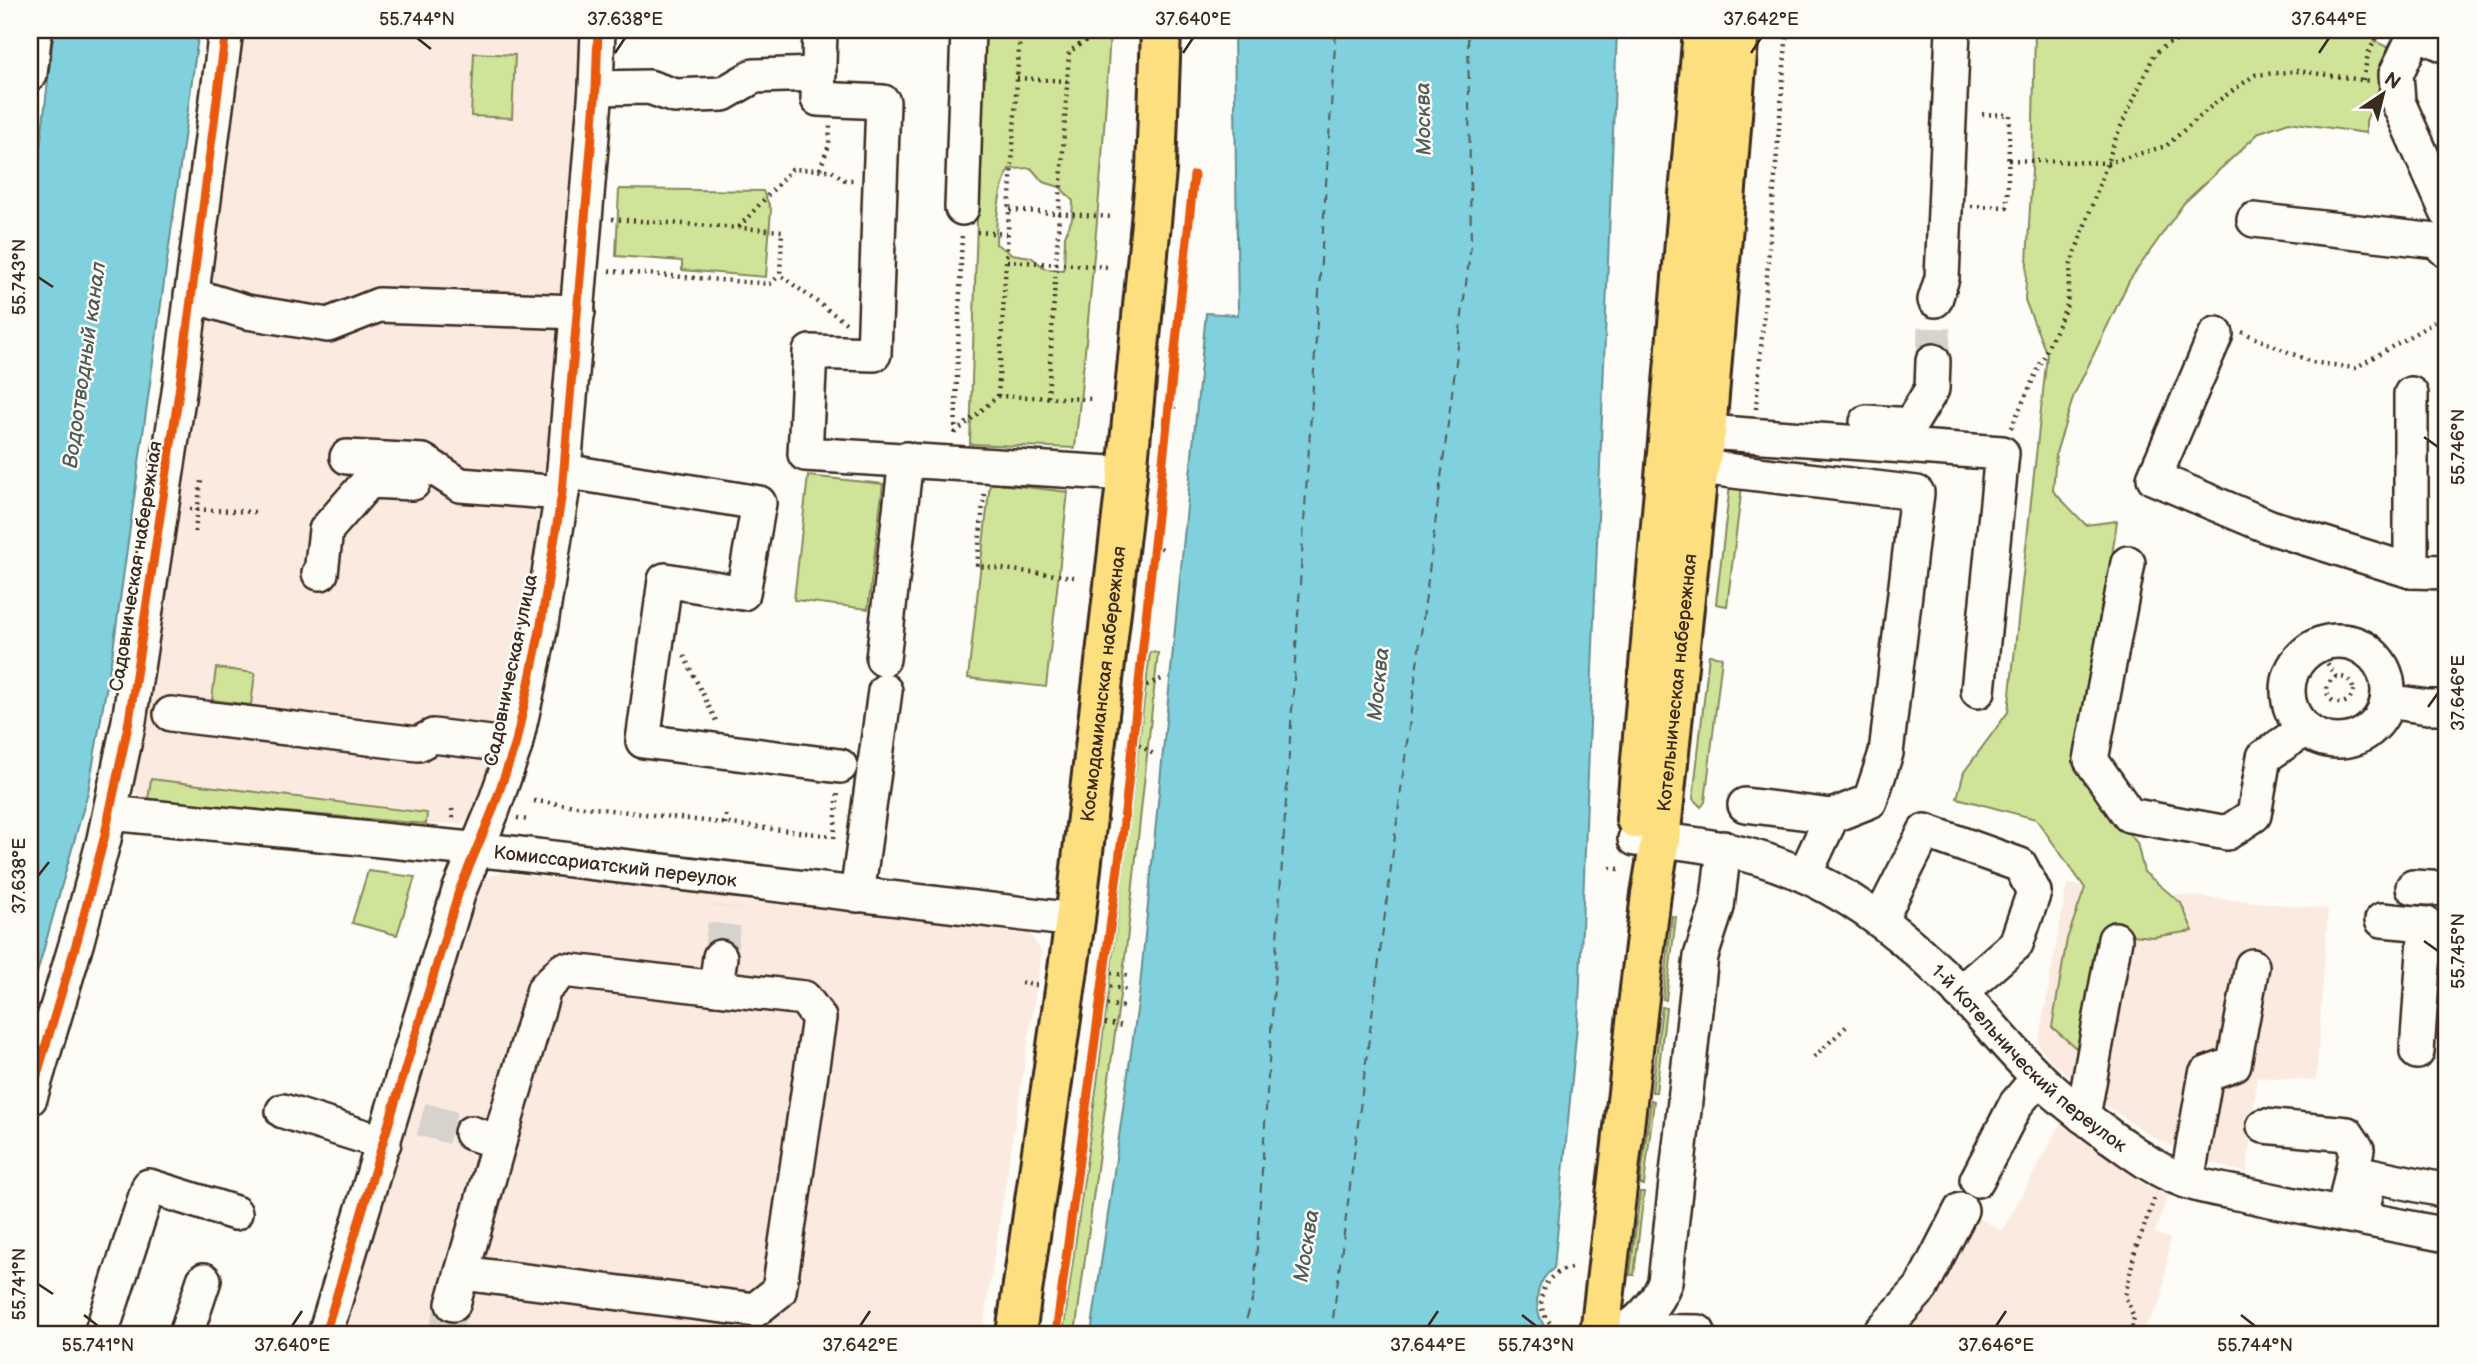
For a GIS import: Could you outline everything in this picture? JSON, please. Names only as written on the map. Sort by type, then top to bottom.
[{"type":"main road","name":"Космодамианская набережная","points":[[1016,1334],[1075,920],[1127,474],[1156,170],[1161,30]]},
{"type":"main road","name":"Котельническая набережная","points":[[1572,1332],[1605,1144],[1638,849],[1703,30]]},
{"type":"main road","name":"Котельническая набережная","points":[[1613,1333],[1651,894],[1638,849],[1704,437],[1739,30]]},
{"type":"street","points":[[30,75],[35,30]]},
{"type":"street","name":"Садовническая набережная","points":[[30,1098],[77,941],[110,813],[129,720],[150,588],[226,30]]},
{"type":"street","name":"Садовническая улица","points":[[325,1334],[384,1143],[407,1115],[459,891],[492,812],[515,746],[540,630],[563,482],[596,88],[598,30]]},
{"type":"street","points":[[820,30],[825,87]]},
{"type":"street","points":[[962,208],[968,30]]},
{"type":"street","points":[[1935,300],[1942,278],[1953,30]]},
{"type":"street","points":[[2443,234],[2393,102],[2396,74],[2416,31],[2447,46]]},
{"type":"street","points":[[596,88],[649,87],[675,96],[723,94],[754,76],[825,87],[883,102],[874,354],[810,352],[805,454],[906,459],[954,447],[987,464],[1127,474]]},
{"type":"street","points":[[2393,102],[2436,152],[2443,234]]},
{"type":"street","points":[[2255,220],[2443,234]]},
{"type":"street","points":[[456,286],[579,304]]},
{"type":"street","points":[[191,295],[247,312],[328,325],[379,305],[579,304]]},
{"type":"street","points":[[2216,334],[2154,478],[2270,527],[2411,571],[2447,572]]},
{"type":"street","points":[[1704,437],[1756,414],[1910,425],[1932,389],[1933,361]]},
{"type":"street","points":[[2411,394],[2411,571]]},
{"type":"street","points":[[1704,437],[2002,453],[1978,691]]},
{"type":"street","points":[[1704,437],[1917,493],[1886,753],[1870,801],[1832,816],[1745,805]]},
{"type":"street","points":[[347,457],[423,461],[460,485],[563,482],[760,503],[743,593],[665,580],[643,741],[841,766]]},
{"type":"street","points":[[883,659],[906,459]]},
{"type":"street","points":[[319,573],[326,530],[369,481],[430,484],[443,474]]},
{"type":"street","points":[[2128,563],[2091,760],[2129,815],[2227,833],[2254,815],[2264,757],[2305,729]]},
{"type":"street","points":[[2335,641],[2348,642],[2371,653],[2386,675],[2387,701],[2383,713],[2366,733],[2354,739],[2328,740],[2305,729],[2290,707],[2288,681],[2293,669],[2300,658],[2316,646],[2335,641]]},
{"type":"street","points":[[857,895],[885,691]]},
{"type":"street","points":[[2387,701],[2447,707]]},
{"type":"street","points":[[171,713],[418,744],[433,736],[515,746]]},
{"type":"street","name":"Комиссариатский переулок","points":[[110,813],[475,849],[727,893],[857,895],[1075,920]]},
{"type":"street","points":[[1805,874],[1832,816]]},
{"type":"street","points":[[1880,920],[1925,831],[2020,864],[2034,892],[2016,944],[1961,993]]},
{"type":"street","points":[[1613,1333],[1654,1302],[1665,1282],[1701,956],[1717,907],[1724,848]]},
{"type":"street","name":"1-й Котельнический переулок","points":[[1638,849],[1724,848],[1756,856],[1805,874],[1844,896],[1880,920],[1917,950],[1961,993],[2038,1078],[2083,1116],[2169,1175],[2172,1186],[2447,1235]]},
{"type":"street","points":[[2413,887],[2447,889]]},
{"type":"street","points":[[2382,920],[2426,924],[2434,993],[2417,1052]]},
{"type":"street","points":[[2083,1116],[2115,939]]},
{"type":"street","points":[[2172,1186],[2206,1074],[2234,1064],[2252,966]]},
{"type":"street","points":[[453,1304],[462,1273],[485,1138],[544,989],[563,970],[718,973],[804,998],[819,1018],[779,1291],[755,1310],[462,1273]]},
{"type":"street","points":[[1977,1180],[2016,1104],[2038,1078]]},
{"type":"street","points":[[283,1111],[384,1143]]},
{"type":"street","points":[[2264,1126],[2347,1134],[2357,1149],[2352,1217]]},
{"type":"street","points":[[2352,1217],[2370,1175],[2447,1191]]},
{"type":"street","points":[[101,1334],[149,1186],[234,1213]]},
{"type":"street","points":[[1879,1334],[1921,1288],[1962,1210]]},
{"type":"street","points":[[186,1334],[204,1280]]},
{"type":"street","points":[[1613,1333],[1698,1332]]},
{"type":"path","points":[[954,447],[999,396],[1020,30]]},
{"type":"path","points":[[1048,397],[1069,52],[1101,30]]},
{"type":"path","points":[[1756,414],[1787,30]]},
{"type":"path","points":[[2002,453],[2015,416],[2067,305],[2071,264],[2107,163],[2155,53],[2171,41],[2249,30]]},
{"type":"path","points":[[2363,80],[2368,54],[2380,30]]},
{"type":"path","points":[[2008,160],[2107,163],[2166,146],[2215,103],[2255,75],[2299,71],[2363,80],[2393,102]]},
{"type":"path","points":[[1017,78],[1067,81]]},
{"type":"path","points":[[821,169],[829,145],[825,87]]},
{"type":"path","points":[[1945,205],[2007,207],[2010,115],[1949,114]]},
{"type":"path","points":[[738,228],[792,169],[830,170],[845,180],[880,182]]},
{"type":"path","points":[[1010,210],[1112,217]]},
{"type":"path","points":[[608,271],[770,284],[780,275],[782,231],[611,219]]},
{"type":"path","points":[[954,447],[962,231],[1008,234]]},
{"type":"path","points":[[1007,261],[1108,267]]},
{"type":"path","points":[[780,275],[874,344]]},
{"type":"path","points":[[2216,334],[2231,328],[2311,362],[2356,368],[2447,315]]},
{"type":"path","points":[[999,396],[1093,399]]},
{"type":"path","points":[[1168,426],[1169,412],[1174,401]]},
{"type":"path","points":[[987,464],[976,566],[1074,577]]},
{"type":"path","points":[[195,532],[201,481]]},
{"type":"path","points":[[182,508],[255,512]]},
{"type":"path","points":[[1154,556],[1157,530]]},
{"type":"path","points":[[1155,543],[1164,551]]},
{"type":"path","points":[[661,610],[732,753]]},
{"type":"path","points":[[2316,646],[2337,678],[2350,681],[2353,687],[2353,694],[2343,703],[2337,703],[2328,693],[2331,681],[2337,678]]},
{"type":"path","points":[[1138,701],[1140,684],[1164,678]]},
{"type":"path","points":[[1132,754],[1135,728]]},
{"type":"path","points":[[1133,741],[1155,755]]},
{"type":"path","points":[[534,801],[833,836],[841,766]]},
{"type":"path","points":[[725,824],[726,814]]},
{"type":"path","points":[[1611,868],[1638,849]]},
{"type":"path","points":[[1123,1026],[1098,1027],[1105,967],[1130,976]]},
{"type":"path","points":[[1103,985],[1128,990]]},
{"type":"path","points":[[1100,1004],[1126,1007]]},
{"type":"path","points":[[1814,1057],[1849,1024]]},
{"type":"path","points":[[2130,1334],[2134,1317],[2125,1296],[2135,1251],[2172,1186]]},
{"type":"path","points":[[1571,1269],[1552,1276],[1541,1295],[1544,1316],[1554,1327],[1572,1332]]},
{"type":"shaded area","points":[[241,30],[580,30],[575,169],[545,506],[527,624],[495,760],[473,815],[460,824],[426,824],[148,800],[135,792],[134,782],[171,552]]},
{"type":"shaded area","points":[[504,873],[1027,930],[1042,952],[982,1334],[343,1334],[478,890],[489,876]]},
{"type":"shaded area","points":[[2067,884],[2328,909],[2316,1081],[2257,1077],[2247,1173],[2201,1160],[2155,1138],[2108,1107],[2052,1062],[2038,1045]]},
{"type":"shaded area","points":[[2062,1122],[2146,1186],[2168,1195],[2155,1233],[2170,1239],[2162,1300],[2141,1333],[2143,1334],[1901,1334],[1971,1214],[2002,1231]]},
{"type":"green space","points":[[983,30],[1110,30],[1096,239],[1075,448],[970,444]],"holes":[[[1031,168],[1043,182],[1060,187],[1073,201],[1072,219],[1065,236],[1064,270],[1046,269],[1031,257],[1012,254],[996,244],[998,206],[1009,169]]]},
{"type":"green space","points":[[2035,30],[2381,30],[2374,41],[2394,50],[2366,121],[2366,133],[2289,122],[2260,132],[2184,203],[2129,281],[2074,395],[2056,453],[2053,491],[2086,525],[2117,521],[2080,774],[2137,843],[2144,872],[2181,903],[2193,931],[2153,937],[2110,933],[2098,995],[2076,1048],[2052,1027],[2067,939],[2085,888],[2036,819],[1957,798],[1964,772],[2008,712],[2047,355],[2025,300],[2032,170]]},
{"type":"green space","points":[[474,53],[515,55],[512,118],[471,116]]},
{"type":"green space","points":[[619,189],[763,191],[771,209],[766,277],[682,270],[682,261],[616,256]]},
{"type":"green space","points":[[808,476],[883,484],[868,609],[794,600]]},
{"type":"green space","points":[[990,483],[1068,492],[1046,687],[968,678]]},
{"type":"green space","points":[[1730,485],[1742,486],[1727,606],[1716,604]]},
{"type":"green space","points":[[1150,652],[1158,653],[1126,950],[1075,1334],[1063,1334],[1097,1083]]},
{"type":"green space","points":[[1709,655],[1722,657],[1705,802],[1701,807],[1693,799]]},
{"type":"green space","points":[[216,668],[255,673],[251,705],[212,700]]},
{"type":"green space","points":[[151,779],[427,813],[426,824],[148,800]]},
{"type":"green space","points":[[368,871],[415,877],[397,935],[352,923]]},
{"type":"green space","points":[[1672,916],[1676,917],[1666,1000],[1663,999]]},
{"type":"green space","points":[[1662,1007],[1666,1008],[1656,1092],[1652,1092]]},
{"type":"green space","points":[[1651,1100],[1654,1101],[1644,1185],[1640,1184]]},
{"type":"green space","points":[[1640,1192],[1644,1192],[1634,1275],[1630,1275]]},
{"type":"water","name":"Водоотводный канал","points":[[54,30],[199,30],[113,650],[88,792],[30,998],[30,233]]},
{"type":"water","name":"Москва","points":[[1234,30],[1617,30],[1579,1005],[1554,1268],[1542,1281],[1537,1297],[1545,1334],[1091,1334],[1139,996],[1206,313],[1238,315]]},
{"type":"ferry route","points":[[1242,1334],[1254,1294],[1336,30]]},
{"type":"ferry route","points":[[1331,1334],[1471,245],[1468,30]]},
{"type":"tunnel","points":[[1933,361],[1935,300]]},
{"type":"tunnel","points":[[720,957],[726,907]]},
{"type":"tunnel","points":[[421,1119],[471,1133]]},
{"type":"tunnel","points":[[444,1334],[453,1304]]},
{"type":"cycle path","points":[[30,1098],[104,839],[129,721],[179,392],[226,30]]},
{"type":"cycle path","points":[[325,1334],[459,891],[492,812],[515,746],[529,683],[562,493],[596,88],[598,30]]},
{"type":"cycle path","points":[[1056,1334],[1123,830],[1194,175]]}]
